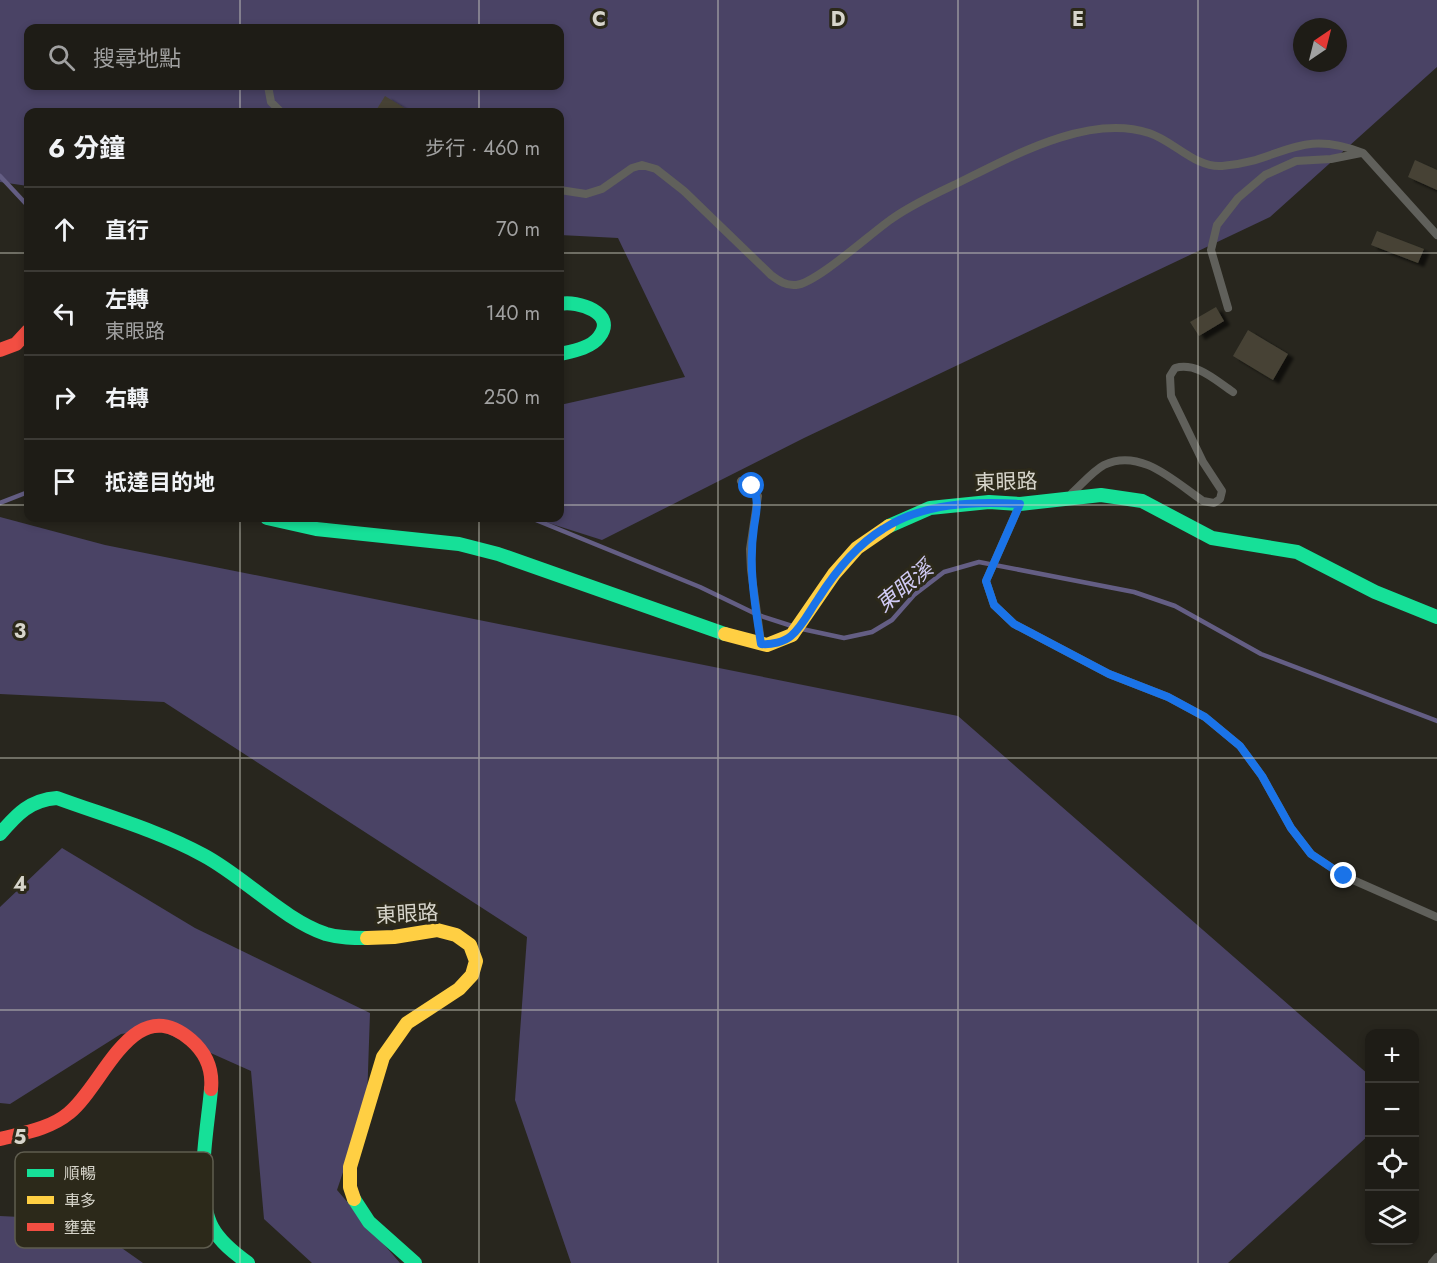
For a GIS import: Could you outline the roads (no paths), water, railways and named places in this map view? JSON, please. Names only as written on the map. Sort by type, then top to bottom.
[{"type":"street","points":[[564,303],[575,302],[589,306],[600,315],[603,326],[601,335],[593,341],[564,352]]},
{"type":"street","points":[[0,350],[16,344],[24,335]]},
{"type":"street","name":"東眼路","points":[[277,522],[316,529],[459,544],[509,558],[748,642],[761,644],[782,641],[792,635],[834,573],[857,548],[884,528],[930,508],[989,502],[1020,504],[1101,495],[1142,501],[1212,538],[1307,556],[1375,592],[1437,617]]},
{"type":"street","name":"東眼路","points":[[0,834],[26,806],[39,798],[57,798],[171,839],[205,856],[307,925],[326,934],[345,938],[394,937],[437,930],[456,935],[470,945],[476,961],[472,975],[459,989],[407,1023],[383,1057],[350,1167],[350,1187],[355,1203],[369,1222],[415,1263]]},
{"type":"street","points":[[0,1139],[43,1128],[69,1113],[86,1096],[131,1034],[152,1025],[175,1029],[193,1041],[208,1058],[213,1076],[206,1152]]},
{"type":"street","points":[[213,1229],[217,1237],[248,1263]]},
{"type":"lane","points":[[269,90],[271,102],[277,108]]},
{"type":"lane","points":[[564,191],[586,194],[602,189],[632,168],[642,165],[656,169],[667,176],[771,276],[783,283],[797,285],[817,276],[857,243],[917,203],[1036,147],[1088,130],[1126,128],[1150,133],[1198,162],[1221,166],[1301,144],[1330,142],[1363,153],[1437,235]]},
{"type":"lane","points":[[1228,308],[1211,250],[1217,225],[1238,198],[1265,175],[1296,161],[1331,159],[1363,153]]},
{"type":"lane","points":[[1065,500],[1105,465],[1128,460],[1152,465],[1203,501],[1214,503],[1220,499],[1222,491],[1203,462],[1171,396],[1170,376],[1175,368],[1185,365],[1195,367],[1233,392]]},
{"type":"lane","points":[[741,481],[752,486],[758,496],[750,549],[761,644]]},
{"type":"lane","points":[[1020,504],[996,553],[986,581],[994,605],[1014,624],[1109,674],[1168,697],[1205,717],[1240,746],[1262,776],[1291,828],[1311,854],[1344,876],[1437,917]]},
{"type":"lane","points":[[1432,1263],[1437,1257]]},
{"type":"waterway","points":[[0,176],[24,202]]},
{"type":"waterway","name":"東眼溪","points":[[0,503],[24,494]]},
{"type":"waterway","name":"東眼溪","points":[[541,522],[700,587],[758,615],[792,626]]},
{"type":"waterway","name":"東眼溪","points":[[802,629],[844,638],[872,632],[892,620],[914,595],[944,572],[979,562],[1134,592],[1175,606],[1261,654],[1437,721]]}]
